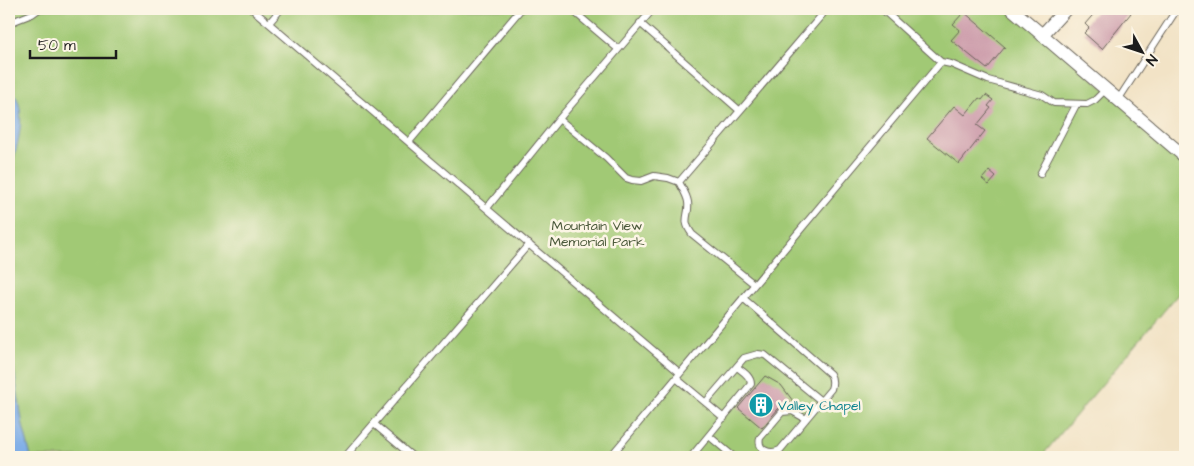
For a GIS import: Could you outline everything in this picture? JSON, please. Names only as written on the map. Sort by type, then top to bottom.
[{"type":"street","points":[[1012,9],[1185,157]]},
{"type":"street","points":[[1042,36],[1066,9]]},
{"type":"lane","points":[[9,22],[32,14],[40,9]]},
{"type":"lane","points":[[252,9],[487,208],[678,375],[724,418]]},
{"type":"lane","points":[[269,23],[281,9]]},
{"type":"lane","points":[[409,142],[520,9]]},
{"type":"lane","points":[[571,9],[618,49]]},
{"type":"lane","points":[[487,208],[559,119],[653,9]]},
{"type":"lane","points":[[679,182],[827,9]]},
{"type":"lane","points":[[882,9],[941,62],[951,64],[988,80],[1042,95],[1054,103],[1076,105],[1096,100],[1106,89]]},
{"type":"lane","points":[[1118,100],[1177,9]]},
{"type":"lane","points":[[640,23],[740,110]]},
{"type":"lane","points":[[610,457],[941,62]]},
{"type":"lane","points":[[1040,174],[1076,105]]},
{"type":"lane","points":[[559,119],[606,158],[626,178],[642,181],[654,176],[679,182],[688,202],[685,219],[692,234],[754,284]]},
{"type":"lane","points":[[345,457],[528,244]]},
{"type":"lane","points":[[743,298],[830,374],[833,384],[831,389],[806,419],[780,450],[774,453],[761,447],[759,443],[760,438],[782,412],[792,411],[806,419]]},
{"type":"lane","points":[[706,402],[744,358],[758,354],[765,355],[821,401]]},
{"type":"lane","points":[[691,457],[751,384],[748,376],[736,367]]},
{"type":"lane","points":[[374,424],[413,457]]},
{"type":"lane","points":[[709,436],[734,457]]},
{"type":"green space","name":"Mountain View Memorial Park","points":[[9,9],[1011,9],[1185,157],[1185,286],[1041,457],[9,457]]},
{"type":"water","points":[[9,87],[16,96],[21,118],[18,143],[9,178]]},
{"type":"water","points":[[9,338],[23,426],[31,457],[9,457]]},
{"type":"building","points":[[1098,9],[1126,9],[1131,13],[1102,49],[1084,33],[1089,28],[1085,24]]},
{"type":"building","points":[[964,12],[1005,47],[987,69],[951,40],[960,30],[953,24]]},
{"type":"building","points":[[986,95],[993,100],[988,106],[991,108],[977,125],[985,131],[959,164],[927,138],[954,106],[965,115],[979,98],[982,100]]},
{"type":"building","points":[[989,171],[996,177],[989,185],[982,179]]},
{"type":"building","name":"Valley Chapel","points":[[765,376],[781,385],[793,401],[788,406],[778,409],[762,428],[738,408]]},
{"type":"place","name":"Valley Chapel","points":[[761,405]]}]
